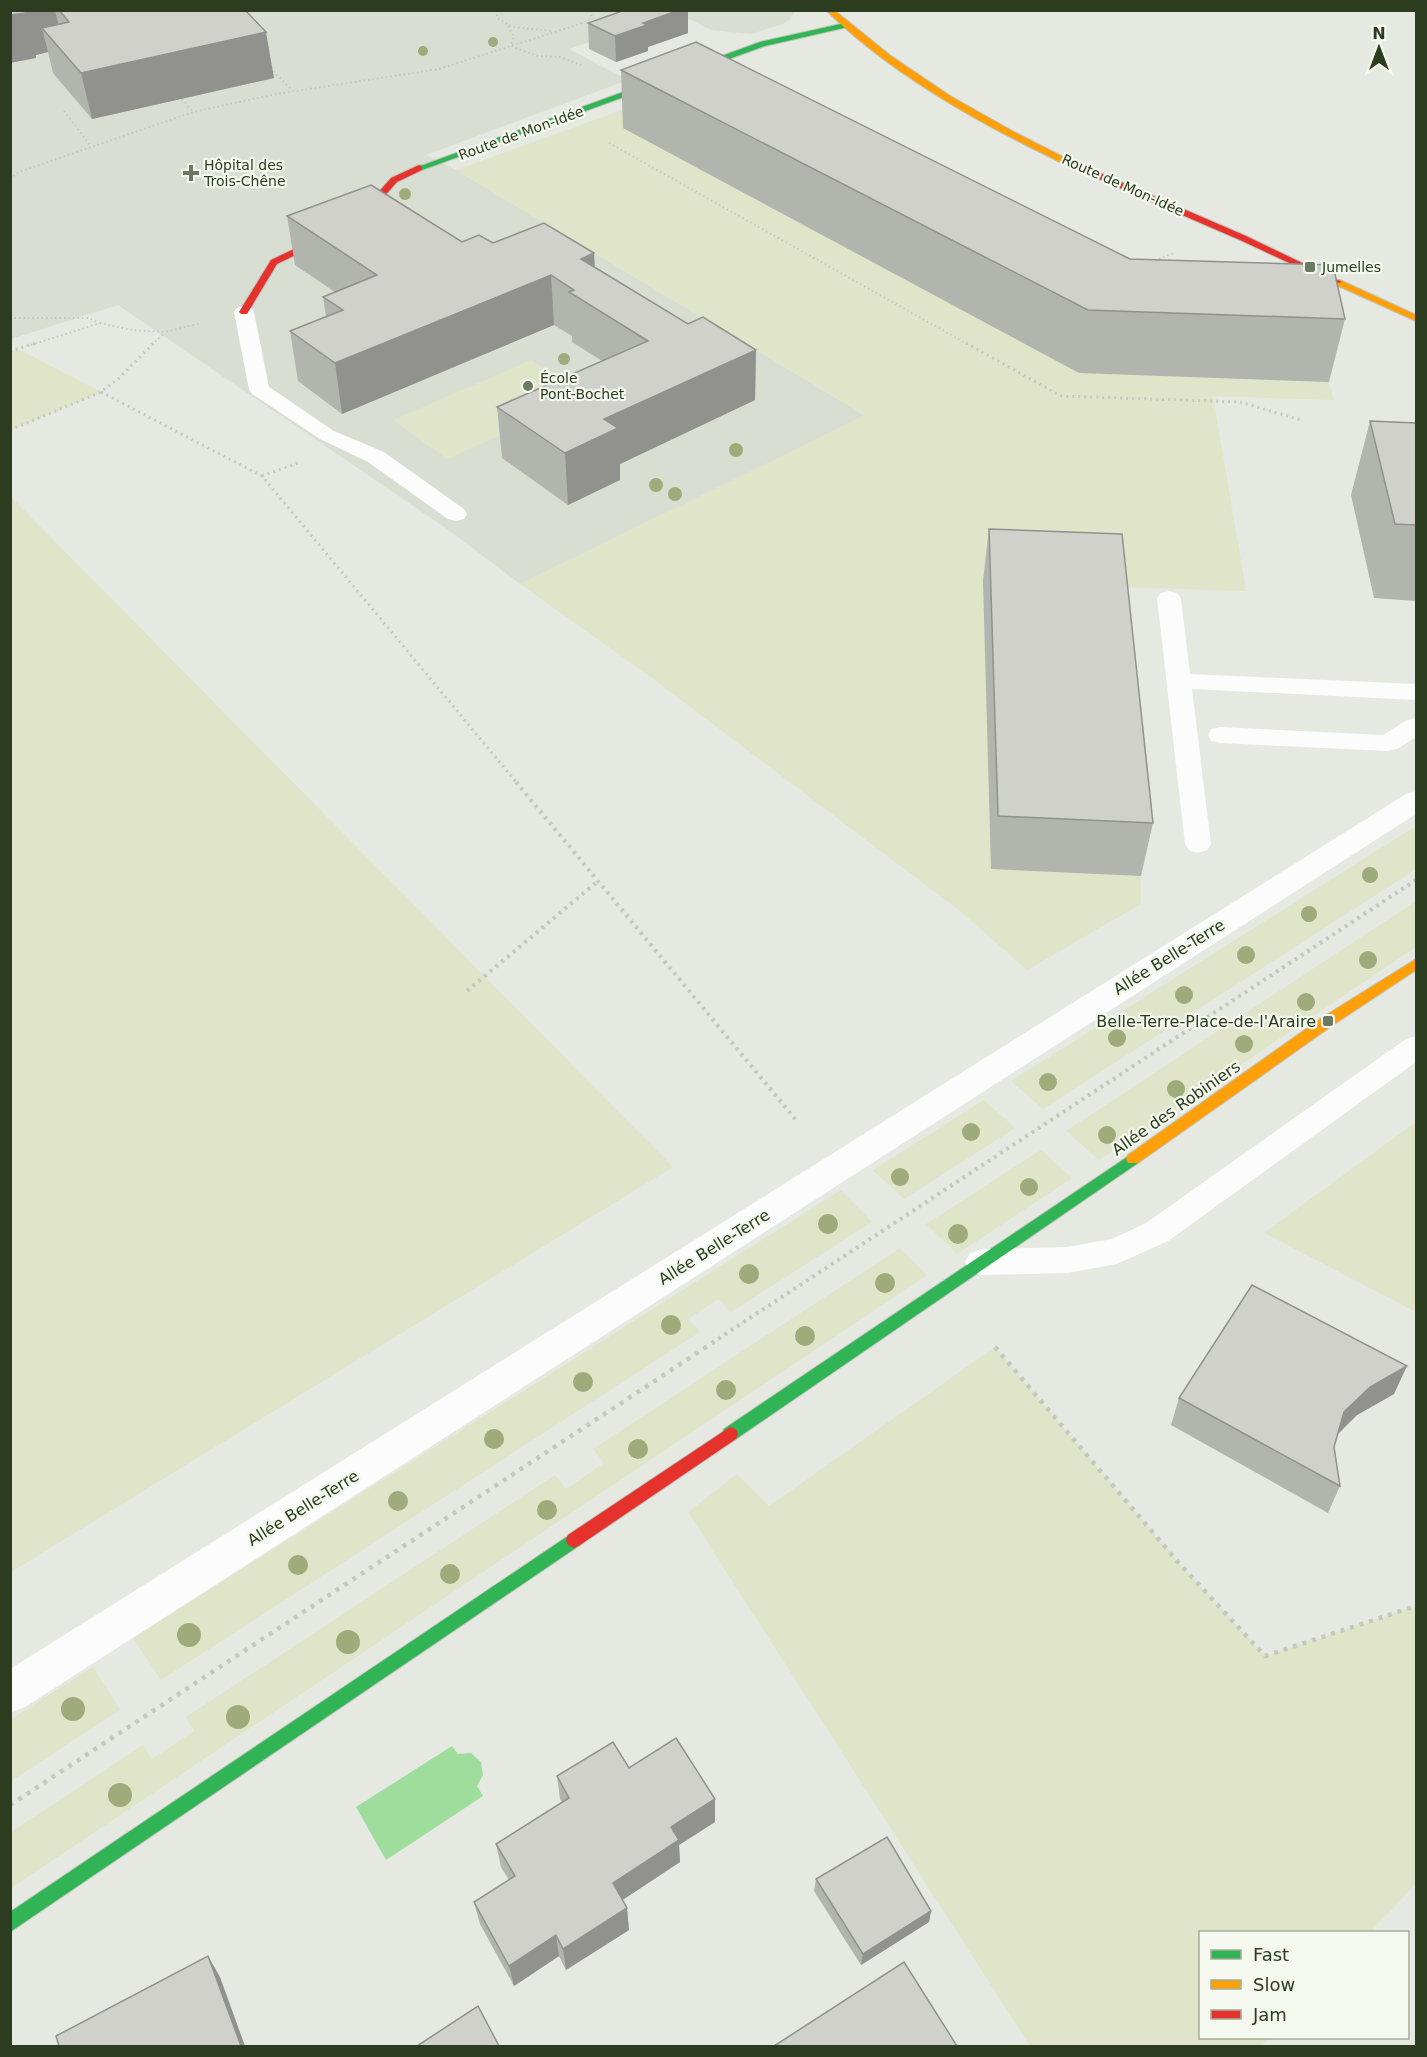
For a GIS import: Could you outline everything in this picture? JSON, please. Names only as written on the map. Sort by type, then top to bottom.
[{"type":"street","name":"Route de Mon-Idée","points":[[830,10],[845,25],[913,76],[1016,137],[1310,267],[1416,318]]},
{"type":"street","name":"Route de Mon-Idée","points":[[244,312],[274,262],[357,222],[394,180],[409,172],[769,42],[845,25]]},
{"type":"street","name":"Allée Belle-Terre","points":[[10,1693],[1416,801]]},
{"type":"street","name":"Allée des Robiniers","points":[[10,1923],[1100,1183],[1328,1021],[1416,964]]},
{"type":"lane","points":[[244,312],[259,390],[327,435],[376,457],[456,514]]},
{"type":"lane","points":[[1169,598],[1198,844]]},
{"type":"lane","points":[[1178,681],[1416,692]]},
{"type":"lane","points":[[1220,735],[1388,743],[1416,726]]},
{"type":"lane","points":[[981,1262],[1067,1260],[1117,1251],[1157,1232],[1416,1047]]},
{"type":"path","points":[[497,10],[497,18],[508,26],[514,36],[511,46]]},
{"type":"path","points":[[10,174],[193,112],[293,91],[439,69],[586,21],[591,18],[593,10]]},
{"type":"path","points":[[508,26],[556,31]]},
{"type":"path","points":[[511,46],[537,56],[565,59],[635,92]]},
{"type":"path","points":[[263,61],[293,91]]},
{"type":"path","points":[[182,99],[193,112]]},
{"type":"path","points":[[64,111],[91,146]]},
{"type":"path","points":[[564,117],[1060,396],[1240,402],[1301,420]]},
{"type":"path","points":[[10,179],[19,172]]},
{"type":"path","points":[[1150,264],[1180,250]]},
{"type":"path","points":[[10,318],[89,318],[100,323],[132,330],[165,332],[119,378],[100,392],[10,430]]},
{"type":"path","points":[[10,351],[100,323]]},
{"type":"path","points":[[100,392],[262,477],[796,1120]]},
{"type":"path","points":[[10,1805],[1416,880]]},
{"type":"path","points":[[466,991],[598,881]]},
{"type":"path","points":[[995,1347],[1178,1562],[1265,1656],[1416,1606]]},
{"type":"shaded area","points":[[11,11],[795,11],[783,24],[751,34],[711,30],[676,12],[569,49],[628,80],[426,155],[456,170],[866,416],[520,584],[450,531],[118,305],[11,339]]},
{"type":"shaded area","points":[[677,90],[1329,382],[1334,400],[1213,396],[1246,591],[1113,587],[1141,876],[1141,904],[1027,970],[960,911],[648,675],[520,584],[865,415],[456,170]]},
{"type":"shaded area","points":[[18,349],[101,392],[11,430],[11,351]]},
{"type":"shaded area","points":[[531,360],[586,397],[447,459],[393,420]]},
{"type":"shaded area","points":[[11,497],[673,1167],[11,1572]]},
{"type":"shaded area","points":[[1416,826],[1416,869],[1043,1109],[1011,1081]]},
{"type":"shaded area","points":[[1416,901],[1416,947],[1099,1160],[1066,1131]]},
{"type":"shaded area","points":[[984,1100],[1015,1128],[904,1199],[873,1170]]},
{"type":"shaded area","points":[[1416,1122],[1416,1312],[1264,1233]]},
{"type":"shaded area","points":[[1041,1150],[1072,1178],[957,1254],[926,1224]]},
{"type":"shaded area","points":[[841,1190],[872,1222],[731,1312],[718,1299],[688,1319],[700,1332],[161,1680],[133,1638]]},
{"type":"shaded area","points":[[900,1248],[927,1275],[11,1888],[11,1832],[143,1745],[152,1759],[194,1731],[186,1717],[555,1475],[566,1489],[604,1463],[593,1449]]},
{"type":"shaded area","points":[[995,1347],[1178,1562],[1265,1656],[1416,1606],[1416,1884],[1371,1931],[1199,1931],[1199,2039],[1268,2039],[1261,2046],[1030,2046],[688,1512],[737,1474],[769,1506]]},
{"type":"shaded area","points":[[93,1667],[120,1710],[11,1781],[11,1719]]},
{"type":"shaded area","points":[[452,1746],[458,1754],[471,1753],[481,1762],[483,1775],[477,1786],[483,1796],[386,1860],[356,1807]]},
{"type":"building","points":[[10,10],[24,10],[26,13],[10,15]]},
{"type":"building","points":[[59,10],[245,10],[266,32],[81,73],[42,28],[69,22]]},
{"type":"building","points":[[625,10],[679,10],[643,23],[647,25],[615,36],[588,23]]},
{"type":"building","points":[[696,42],[1130,259],[1333,265],[1345,319],[1088,310],[621,70]]},
{"type":"building","points":[[371,185],[462,242],[479,235],[493,243],[544,223],[594,253],[581,259],[688,324],[703,317],[756,350],[604,419],[618,428],[565,453],[497,407],[648,341],[569,292],[574,290],[551,275],[335,363],[290,331],[343,310],[323,297],[377,275],[287,216]]},
{"type":"building","points":[[1370,421],[1416,423],[1416,525],[1395,524]]},
{"type":"building","points":[[989,529],[1122,534],[1153,823],[998,816]]},
{"type":"building","points":[[1252,1285],[1407,1366],[1370,1387],[1344,1412],[1334,1447],[1340,1486],[1179,1398]]},
{"type":"building","points":[[676,1738],[715,1799],[671,1827],[679,1840],[613,1883],[627,1908],[563,1949],[556,1935],[509,1966],[474,1902],[515,1876],[496,1844],[569,1798],[557,1776],[613,1742],[629,1768]]},
{"type":"building","points":[[887,1837],[931,1911],[863,1954],[816,1879]]},
{"type":"building","points":[[208,1956],[241,2046],[59,2046],[56,2036]]},
{"type":"building","points":[[904,1962],[957,2046],[774,2046]]},
{"type":"building","points":[[478,2006],[499,2046],[417,2046]]},
{"type":"traffic: fast","points":[[419,168],[763,44],[845,25]]},
{"type":"traffic: fast","points":[[730,1434],[1133,1159]]},
{"type":"traffic: fast","points":[[10,1923],[574,1540]]},
{"type":"traffic: slow","points":[[829,10],[888,57],[949,98],[1013,135],[1081,168]]},
{"type":"traffic: slow","points":[[1337,282],[1416,318]]},
{"type":"traffic: slow","points":[[1133,1159],[1328,1021],[1416,964]]},
{"type":"traffic: jam","points":[[244,312],[274,262],[357,222],[394,180],[419,168]]},
{"type":"traffic: jam","points":[[1081,168],[1243,238],[1337,282]]},
{"type":"traffic: jam","points":[[574,1540],[730,1434]]},
{"type":"place","name":"Hôpital des Trois-Chêne","points":[[191,173]]},
{"type":"place","name":"Jumelles","points":[[1310,267]]},
{"type":"place","name":"École Pont-Bochet","points":[[528,386]]},
{"type":"place","name":"Belle-Terre-Place-de-l'Araire","points":[[1328,1021]]}]
